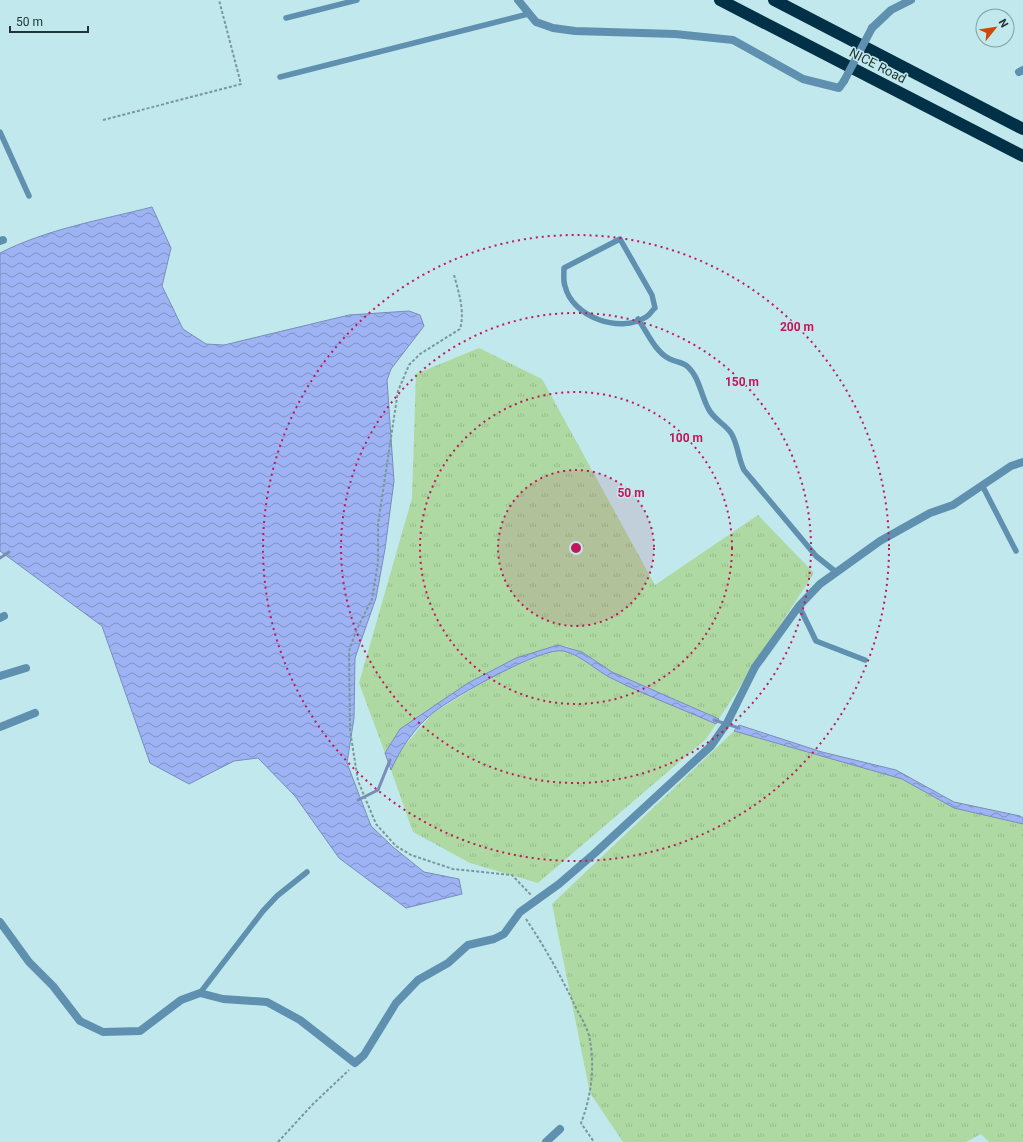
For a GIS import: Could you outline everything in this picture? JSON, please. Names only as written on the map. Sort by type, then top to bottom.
[{"type":"highway","name":"NICE Road","points":[[720,0],[1023,156]]},
{"type":"highway","name":"NICE Road","points":[[774,0],[1023,128]]},
{"type":"street","points":[[518,0],[536,22],[553,28],[575,32],[675,34],[733,40],[803,79],[839,88],[872,28],[891,10],[911,0]]},
{"type":"street","points":[[0,922],[29,962],[53,986],[80,1021],[103,1032],[140,1031],[181,1000],[200,993],[223,999],[267,1002],[300,1020],[355,1063],[364,1055],[396,1003],[418,980],[448,963],[468,945],[494,939],[504,934],[520,912],[557,885],[600,848],[711,746],[727,723],[755,667],[799,606],[820,584],[880,541],[930,513],[953,505],[1011,466],[1023,462]]},
{"type":"street","points":[[0,676],[26,668]]},
{"type":"street","points":[[0,727],[36,714]]},
{"type":"street","points":[[546,1142],[560,1129]]},
{"type":"lane","points":[[286,18],[357,0]]},
{"type":"lane","points":[[280,77],[528,14]]},
{"type":"lane","points":[[0,132],[29,196]]},
{"type":"lane","points":[[620,239],[652,295],[655,308],[646,317],[638,320],[627,323],[611,323],[588,316],[577,307],[565,287],[564,268],[620,239]]},
{"type":"lane","points":[[638,320],[660,351],[668,358],[687,366],[694,374],[708,409],[719,423],[730,431],[736,442],[738,459],[744,470],[816,556],[836,572]]},
{"type":"lane","points":[[982,485],[1016,551]]},
{"type":"lane","points":[[799,606],[816,641],[865,660]]},
{"type":"lane","points":[[200,993],[263,911],[277,896],[307,872]]},
{"type":"path","points":[[103,120],[241,84],[219,0]]},
{"type":"path","points":[[454,275],[463,320],[460,329],[420,354],[409,365],[398,391],[378,524],[378,562],[372,599],[348,651],[350,730],[358,780],[376,824],[396,846],[411,855],[453,869],[477,872],[501,872],[512,875],[530,894]]},
{"type":"path","points":[[520,912],[546,949],[559,972],[590,1039],[592,1059],[591,1080],[588,1106],[581,1123],[594,1142]]},
{"type":"path","points":[[278,1142],[313,1104],[355,1063]]},
{"type":"green space","points":[[479,348],[542,379],[655,585],[758,515],[814,573],[719,719],[612,672],[582,652],[566,646],[516,658],[468,683],[400,729],[385,753],[359,683],[412,498],[416,374]]},
{"type":"green space","points":[[562,650],[578,656],[612,679],[716,724],[706,739],[538,883],[470,863],[413,832],[391,770],[399,752],[433,713],[498,673],[542,655]]},
{"type":"green space","points":[[734,731],[902,779],[954,808],[1023,824],[1023,1142],[989,1142],[981,1134],[966,1142],[623,1142],[590,1093],[552,904]]},
{"type":"water","points":[[152,207],[171,248],[162,286],[183,329],[206,344],[224,345],[349,315],[409,311],[420,315],[424,326],[391,369],[387,380],[394,481],[385,549],[376,598],[355,658],[354,718],[347,763],[371,826],[393,847],[424,872],[459,879],[462,894],[406,908],[339,858],[295,796],[258,758],[234,761],[189,784],[150,763],[102,626],[0,551],[0,253],[55,231]]},
{"type":"water","points":[[558,645],[582,652],[612,672],[719,719],[716,724],[652,697],[613,679],[571,653],[564,651],[553,652],[537,656],[498,674],[477,685],[434,712],[421,724],[409,739],[391,770],[385,753],[400,729],[468,683],[516,658]]},
{"type":"water","points":[[739,725],[822,752],[896,770],[954,802],[1020,816],[1023,818],[1023,824],[954,808],[902,779],[734,731]]},
{"type":"waterway","points":[[0,558],[9,552]]},
{"type":"waterway","points":[[714,720],[739,728]]},
{"type":"waterway","points":[[358,800],[378,790],[390,760]]}]
